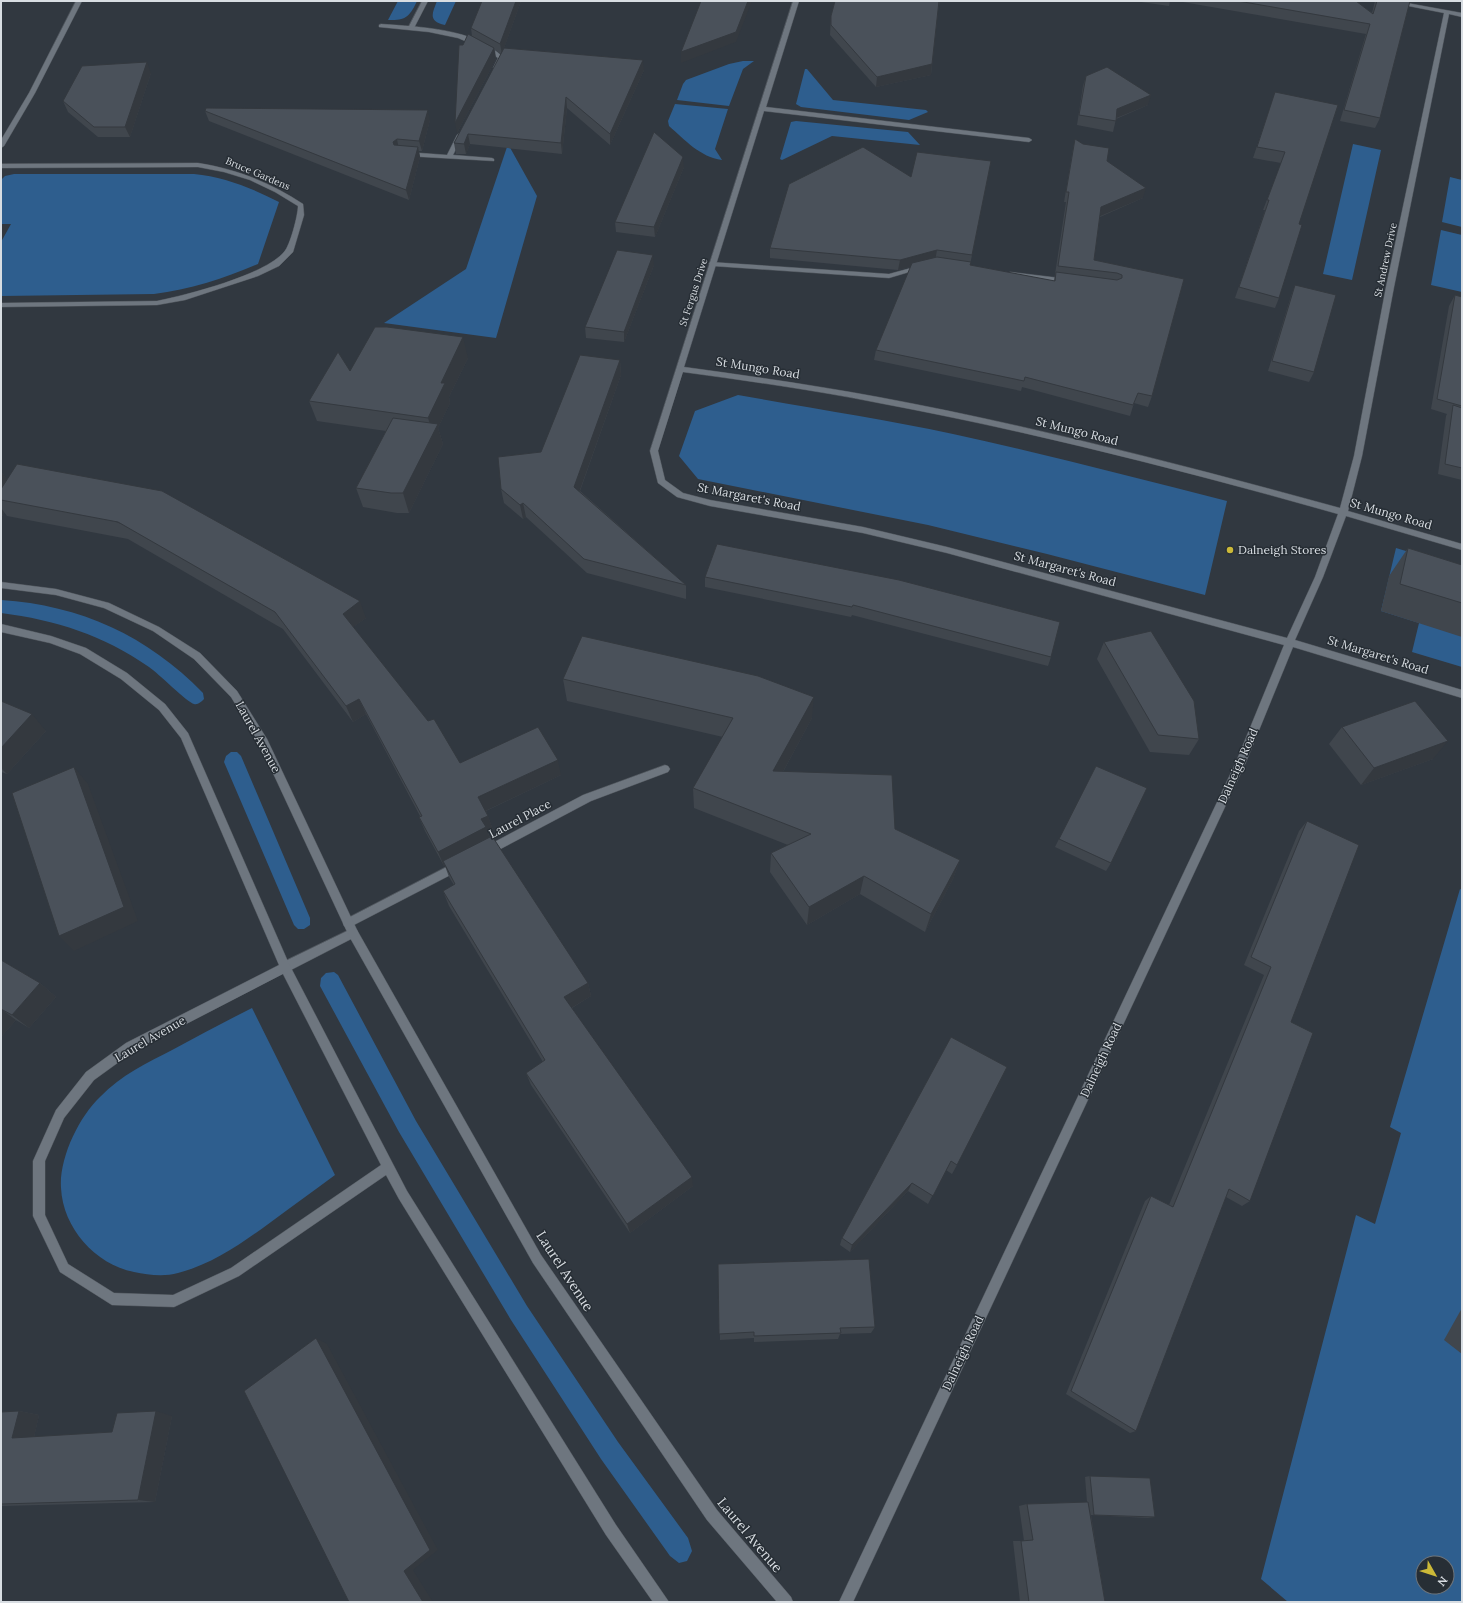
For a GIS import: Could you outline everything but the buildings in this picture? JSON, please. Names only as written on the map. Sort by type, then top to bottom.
[{"type":"street","points":[[1,146],[32,93],[79,1]]},
{"type":"street","points":[[412,28],[425,1]]},
{"type":"street","name":"St Fergus Drive","points":[[661,481],[654,451],[796,1]]},
{"type":"street","points":[[1386,1],[1462,16]]},
{"type":"street","name":"St Andrew Drive","points":[[1343,512],[1358,456],[1390,287],[1447,12]]},
{"type":"street","points":[[381,26],[444,32],[490,48],[501,58],[494,72]]},
{"type":"street","points":[[762,109],[1029,140]]},
{"type":"street","points":[[449,157],[464,128]]},
{"type":"street","points":[[399,154],[492,160]]},
{"type":"street","name":"Bruce Gardens","points":[[1,166],[198,165],[217,167],[231,171],[281,192],[301,205],[301,215],[289,252],[276,264],[255,274],[182,298],[157,303],[1,305]]},
{"type":"street","points":[[713,264],[889,276],[927,266]]},
{"type":"street","points":[[1005,273],[1075,282]]},
{"type":"street","name":"St Mungo Road","points":[[680,369],[872,399],[1018,428],[1171,466],[1343,512],[1462,547]]},
{"type":"street","name":"St Margaret's Road","points":[[661,481],[680,495],[710,503],[863,530],[922,544],[1366,663],[1462,694]]},
{"type":"street","name":"Dalneigh Road","points":[[846,1602],[1241,762],[1290,642],[1319,577],[1343,512]]},
{"type":"street","name":"Laurel Avenue","points":[[1,585],[56,592],[106,605],[156,629],[197,656],[234,694],[262,739],[351,928],[538,1259],[712,1515],[786,1602]]},
{"type":"street","points":[[1,628],[51,640],[83,651],[124,676],[162,707],[185,736],[285,967],[403,1195],[611,1530],[662,1602]]},
{"type":"street","name":"Laurel Place","points":[[351,928],[472,859],[587,798],[666,768]]},
{"type":"street","name":"Laurel Avenue","points":[[351,928],[285,967],[130,1047],[90,1076],[60,1114],[39,1161],[39,1216],[64,1268],[112,1299],[174,1301],[235,1272],[388,1166]]},
{"type":"shaded area","points":[[398,1],[417,1],[407,16],[399,20],[388,20]]},
{"type":"shaded area","points":[[437,1],[456,1],[445,25],[436,21],[433,16]]},
{"type":"shaded area","points":[[743,61],[754,61],[743,69],[729,106],[677,100],[686,80],[729,64]]},
{"type":"shaded area","points":[[805,69],[807,69],[833,100],[926,110],[928,112],[909,120],[801,107],[796,104]]},
{"type":"shaded area","points":[[675,104],[728,109],[715,149],[722,160],[700,152],[669,126],[668,121]]},
{"type":"shaded area","points":[[796,121],[908,132],[920,145],[832,136],[782,160],[780,159],[791,122]]},
{"type":"shaded area","points":[[508,144],[537,196],[496,338],[384,323],[466,269]]},
{"type":"shaded area","points":[[1353,144],[1381,150],[1352,280],[1323,274]]},
{"type":"shaded area","points":[[14,174],[205,175],[238,184],[279,202],[258,264],[220,279],[181,290],[154,294],[1,296],[1,242],[11,224],[1,224],[1,180],[5,176]]},
{"type":"shaded area","points":[[1450,177],[1462,180],[1462,227],[1442,222]]},
{"type":"shaded area","points":[[1441,230],[1462,235],[1462,292],[1431,285]]},
{"type":"shaded area","points":[[738,395],[873,418],[953,434],[1227,501],[1205,595],[928,525],[698,479],[679,456],[695,411]]},
{"type":"shaded area","points":[[1396,548],[1462,568],[1462,667],[1412,652],[1419,623],[1381,611]]},
{"type":"shaded area","points":[[1,600],[30,603],[58,609],[111,627],[136,640],[159,655],[182,673],[203,693],[204,699],[197,704],[194,704],[149,667],[114,646],[96,638],[41,620],[1,613]]},
{"type":"shaded area","points":[[231,752],[237,752],[241,756],[310,918],[310,925],[304,929],[298,929],[294,925],[224,762],[226,756]]},
{"type":"shaded area","points":[[1460,889],[1462,890],[1462,1602],[1288,1602],[1261,1579],[1356,1215],[1375,1224],[1401,1133],[1390,1127]]},
{"type":"shaded area","points":[[334,972],[338,975],[416,1121],[527,1306],[618,1442],[688,1538],[692,1551],[687,1561],[679,1563],[670,1556],[601,1459],[511,1320],[399,1132],[320,986],[321,978],[326,973]]},
{"type":"shaded area","points":[[252,1008],[335,1175],[238,1245],[227,1252],[191,1269],[173,1274],[150,1275],[120,1268],[106,1261],[84,1242],[75,1230],[63,1203],[61,1176],[63,1164],[78,1127],[92,1105],[117,1082],[154,1059]]},
{"type":"place","name":"Dalneigh Stores","points":[[1230,550]]}]
